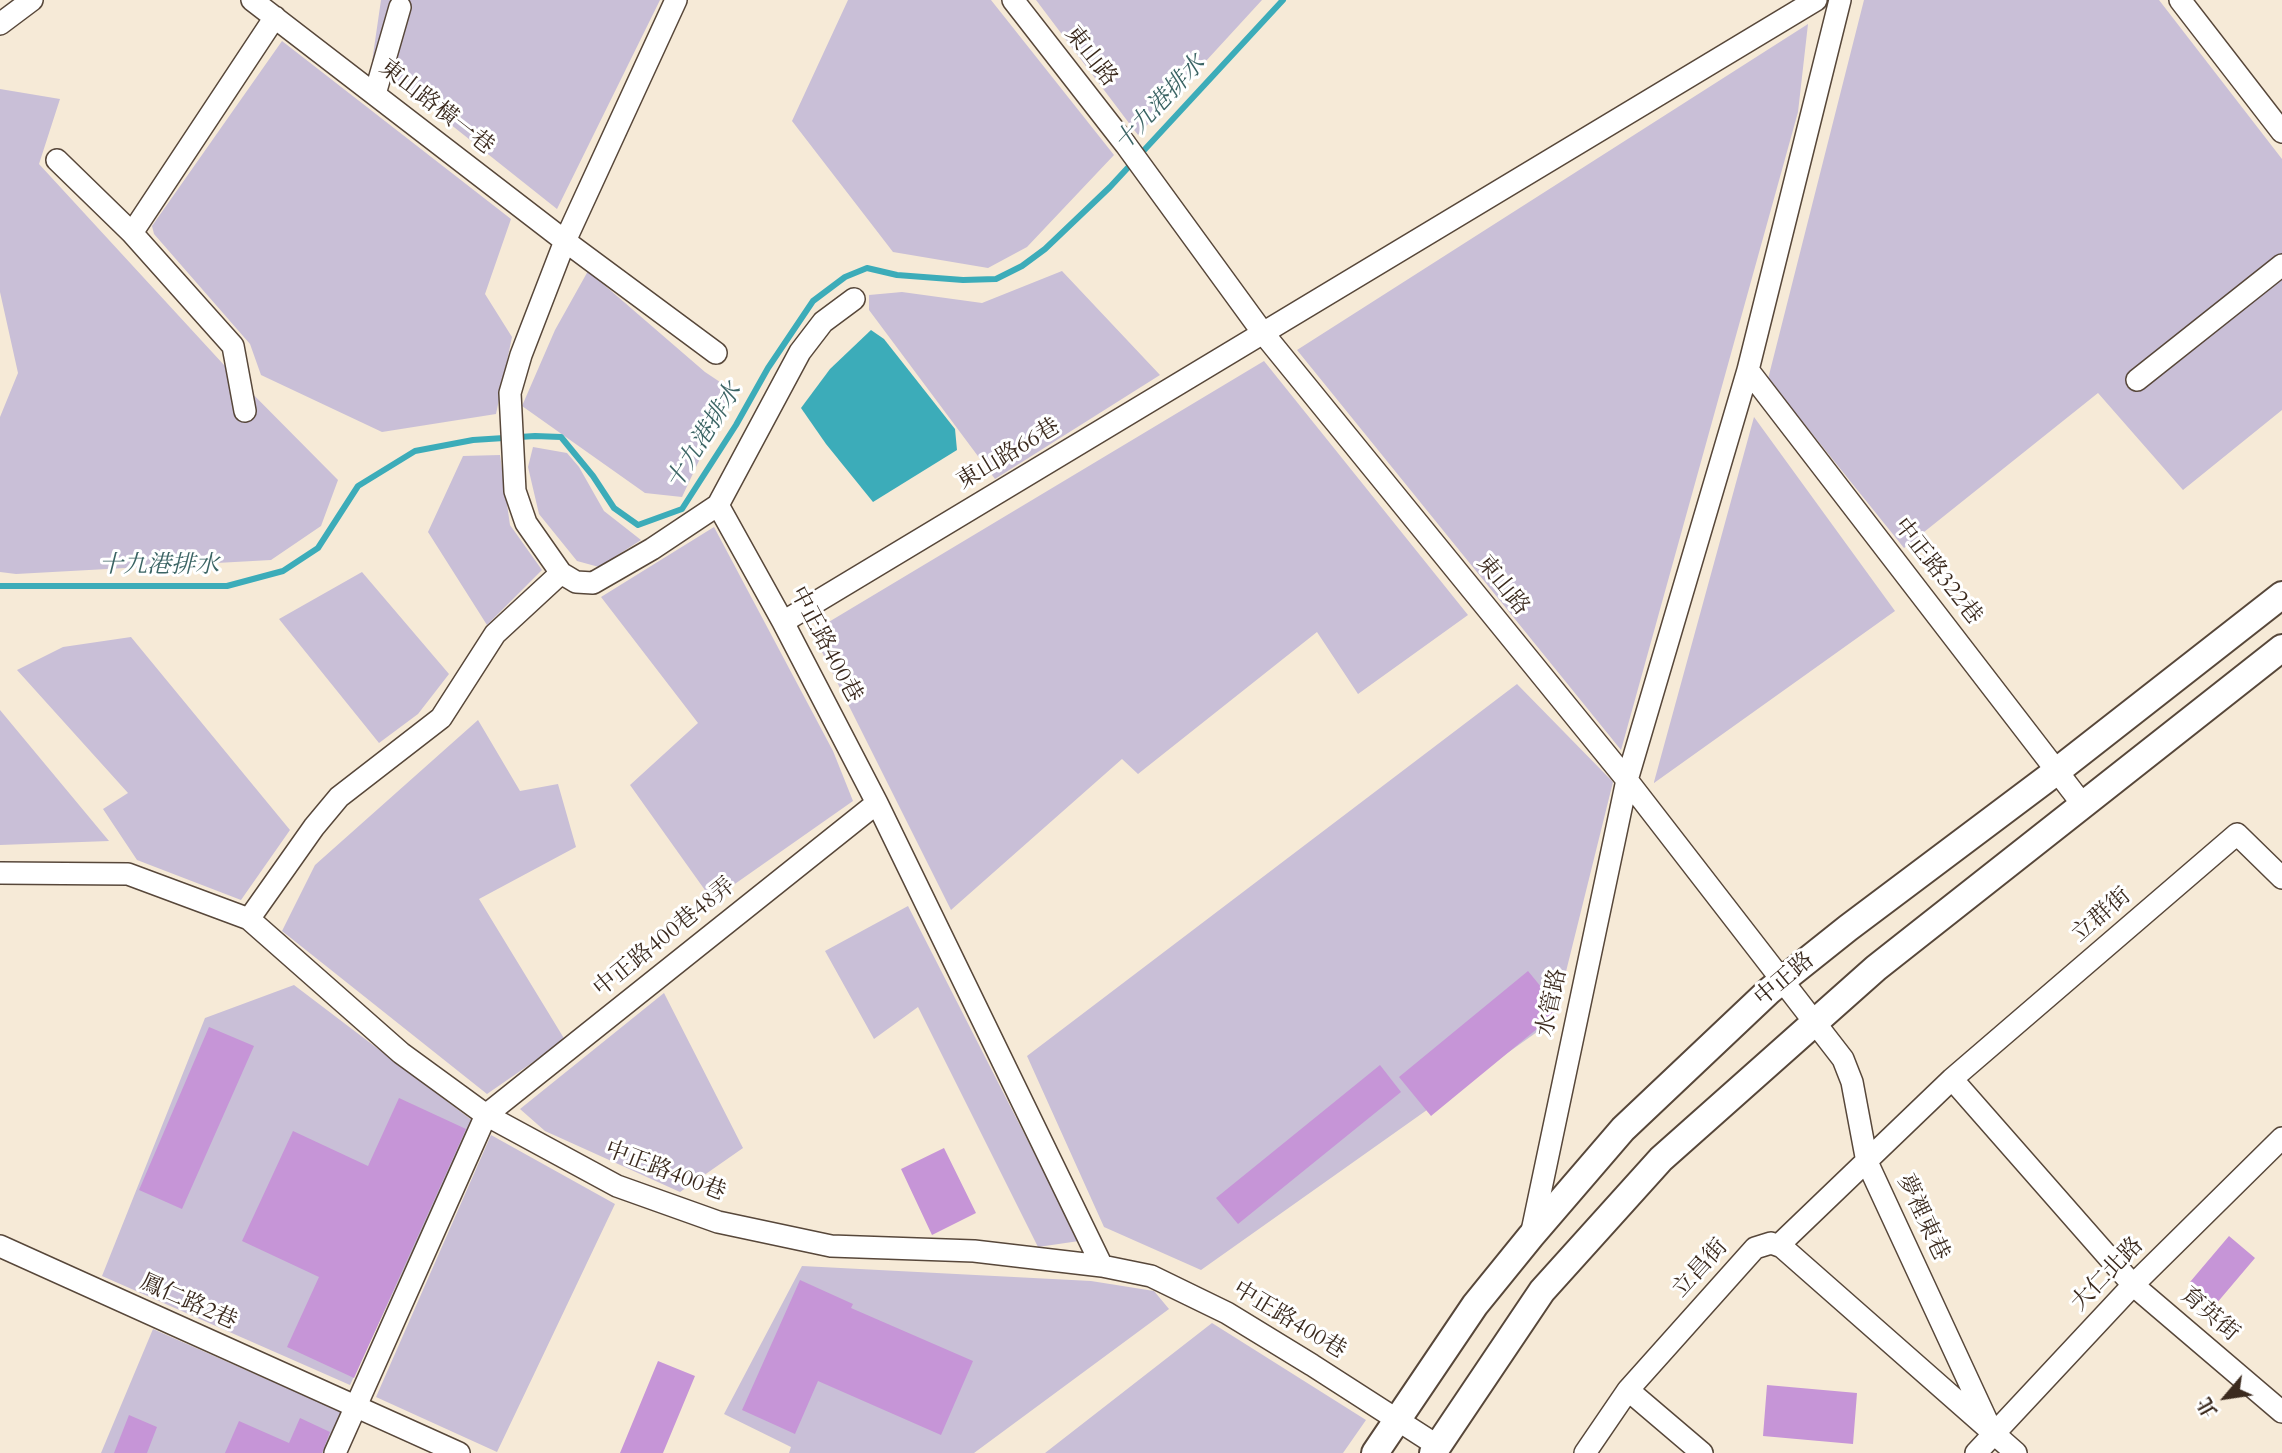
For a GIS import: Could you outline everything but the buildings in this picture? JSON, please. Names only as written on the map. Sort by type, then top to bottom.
[{"type":"main road","name":"中正路","points":[[1375,1453],[1475,1305],[1623,1129],[1782,979],[2057,771],[2282,595]]},
{"type":"main road","points":[[1435,1450],[1542,1291],[1661,1159],[1876,968],[2282,648]]},
{"type":"street","points":[[0,24],[32,0]]},
{"type":"street","name":"東山路橫一巷","points":[[252,0],[565,241],[716,353]]},
{"type":"street","points":[[676,0],[565,241],[521,355],[510,393],[515,491],[526,523],[561,573],[576,582],[593,583],[652,549],[718,505],[800,352],[823,321],[854,299]]},
{"type":"street","name":"東山路","points":[[1013,0],[1126,145],[1263,333],[1627,780],[1816,1022]]},
{"type":"street","name":"東山路66巷","points":[[783,622],[1816,0]]},
{"type":"street","name":"水管路","points":[[1531,1236],[1627,780],[1748,370],[1840,0]]},
{"type":"street","points":[[2180,0],[2282,132]]},
{"type":"street","points":[[375,94],[400,7]]},
{"type":"street","points":[[132,233],[275,17]]},
{"type":"street","points":[[57,160],[132,233],[233,346],[246,411]]},
{"type":"street","points":[[2137,380],[2282,265]]},
{"type":"street","name":"中正路322巷","points":[[1748,370],[2083,805]]},
{"type":"street","name":"中正路400巷","points":[[718,505],[783,622],[877,803],[1102,1266]]},
{"type":"street","points":[[0,873],[128,874],[248,919],[314,827],[339,797],[441,718],[495,634],[561,573]]},
{"type":"street","name":"中正路400巷48弄","points":[[486,1115],[877,803]]},
{"type":"street","name":"立群街","points":[[1952,1079],[2238,834],[2282,878]]},
{"type":"street","name":"中正路400巷","points":[[248,919],[401,1053],[486,1115],[617,1186],[718,1222],[831,1246],[974,1251],[1102,1266],[1151,1276],[1227,1313],[1312,1365],[1397,1421],[1435,1450]]},
{"type":"street","name":"夢裡東巷","points":[[1816,1022],[1849,1070],[1867,1162],[1993,1434]]},
{"type":"street","points":[[2016,1453],[1779,1245],[1952,1079],[2133,1285]]},
{"type":"street","points":[[335,1453],[486,1115]]},
{"type":"street","name":"大仁北路","points":[[1976,1453],[2133,1285],[2282,1138]]},
{"type":"street","name":"立昌街","points":[[1585,1453],[1628,1390],[1755,1248],[1766,1244],[1779,1245]]},
{"type":"street","name":"鳳仁路2巷","points":[[0,1246],[459,1453]]},
{"type":"street","name":"育英街","points":[[2133,1285],[2282,1412]]},
{"type":"street","points":[[1628,1390],[1702,1453]]},
{"type":"shaded area","points":[[381,0],[660,0],[557,209],[372,62]]},
{"type":"shaded area","points":[[848,0],[991,0],[1114,155],[1027,247],[988,268],[893,252],[792,121]]},
{"type":"shaded area","points":[[1036,0],[1262,0],[1138,135]]},
{"type":"shaded area","points":[[1864,0],[2159,0],[2282,159],[2282,410],[2183,490],[2098,393],[1904,548],[1768,379]]},
{"type":"shaded area","points":[[1808,24],[1798,112],[1621,750],[1297,350]]},
{"type":"shaded area","points":[[282,41],[511,219],[485,294],[512,337],[496,414],[382,432],[261,375],[250,344],[154,234],[152,226]]},
{"type":"shaded area","points":[[0,89],[60,99],[39,164],[224,365],[338,480],[321,526],[271,560],[16,574],[0,572],[0,417],[18,373],[0,292]]},
{"type":"shaded area","points":[[588,271],[705,372],[732,390],[682,497],[645,493],[522,406],[555,330]]},
{"type":"shaded area","points":[[1062,271],[1160,375],[995,479],[869,310],[869,295],[902,292],[982,303]]},
{"type":"shaded area","points":[[1264,361],[1468,615],[1358,694],[1317,632],[1138,774],[1122,759],[951,910],[812,632]]},
{"type":"shaded area","points":[[1754,417],[1895,611],[1654,783],[1654,782]]},
{"type":"shaded area","points":[[533,447],[567,453],[579,467],[604,511],[641,540],[599,567],[577,561],[539,514],[528,467]]},
{"type":"shaded area","points":[[500,455],[510,525],[542,570],[487,625],[428,532],[463,456]]},
{"type":"shaded area","points":[[714,527],[833,751],[853,801],[712,900],[630,785],[698,723],[601,597]]},
{"type":"shaded area","points":[[362,572],[449,674],[418,714],[379,743],[279,619]]},
{"type":"shaded area","points":[[131,637],[290,830],[241,900],[137,860],[103,809],[128,793],[17,670],[63,647]]},
{"type":"shaded area","points":[[1517,684],[1613,782],[1554,1020],[1201,1270],[1104,1227],[1027,1056]]},
{"type":"shaded area","points":[[0,710],[109,841],[0,845]]},
{"type":"shaded area","points":[[478,720],[520,791],[558,784],[576,847],[479,899],[565,1040],[487,1094],[282,931],[315,865]]},
{"type":"shaded area","points":[[908,906],[1079,1241],[1038,1247],[918,1007],[874,1039],[825,951]]},
{"type":"shaded area","points":[[294,985],[473,1121],[350,1385],[102,1276],[205,1018]]},
{"type":"shaded area","points":[[664,993],[743,1148],[680,1192],[545,1131],[520,1109]]},
{"type":"shaded area","points":[[491,1135],[615,1204],[497,1452],[376,1397]]},
{"type":"shaded area","points":[[802,1266],[1091,1281],[1154,1291],[1169,1309],[974,1453],[789,1453],[791,1447],[724,1414]]},
{"type":"shaded area","points":[[1212,1323],[1366,1420],[1343,1453],[1045,1453]]},
{"type":"shaded area","points":[[153,1329],[341,1412],[323,1453],[101,1453]]},
{"type":"water","points":[[871,330],[884,339],[955,429],[957,450],[873,502],[801,408],[830,369]]},
{"type":"waterway","name":"十九港排水","points":[[0,586],[227,586],[283,571],[318,548],[358,486],[415,451],[473,440],[561,437],[593,476],[614,508],[638,525],[682,509],[736,425],[768,368],[813,301],[845,277],[867,268],[897,275],[963,280],[996,279],[1022,266],[1045,249],[1110,187],[1283,0]]}]
